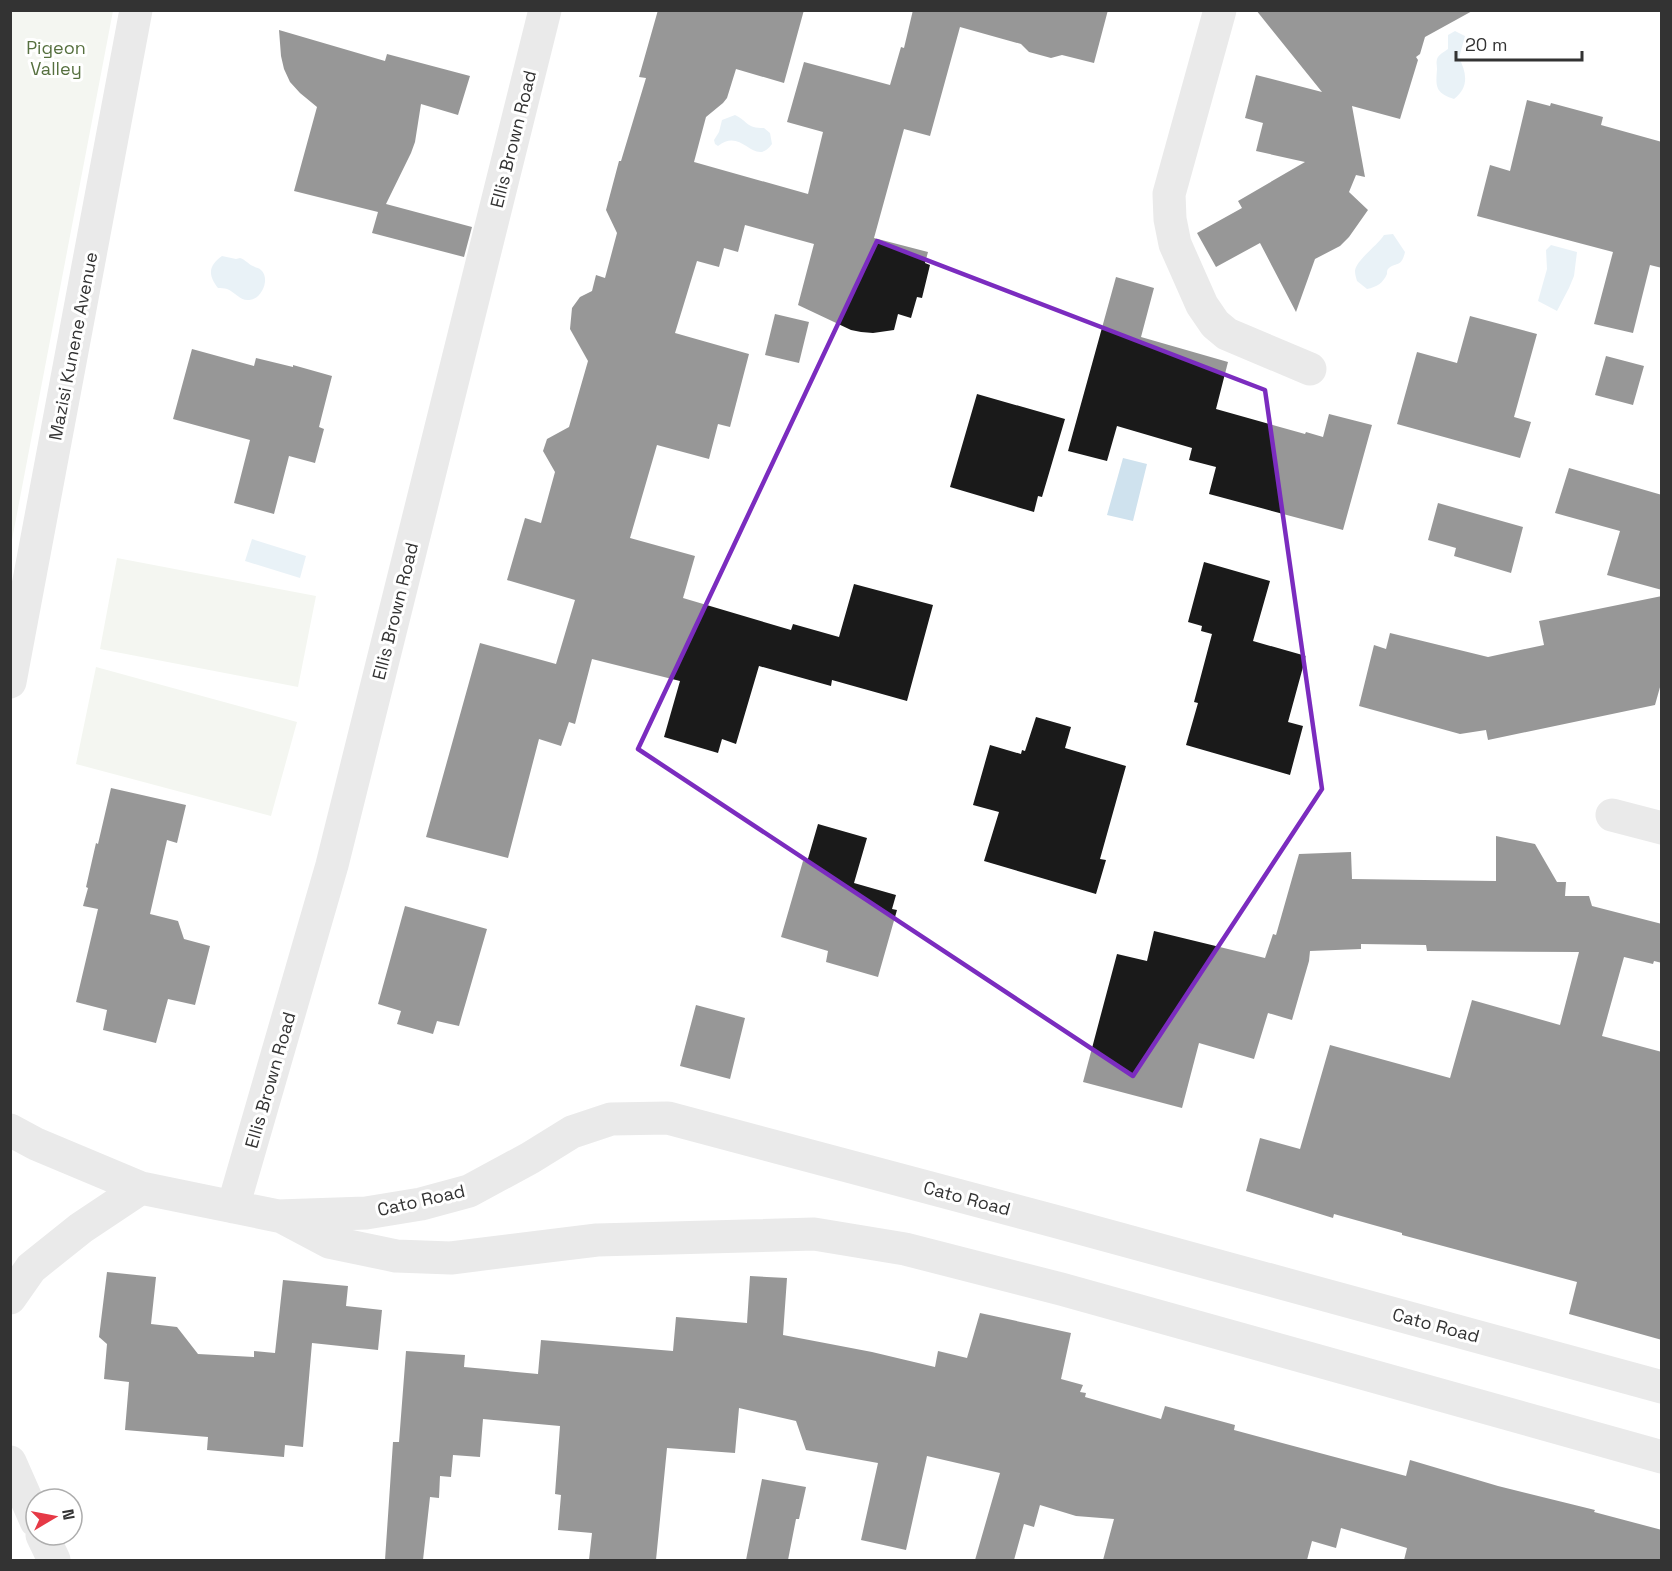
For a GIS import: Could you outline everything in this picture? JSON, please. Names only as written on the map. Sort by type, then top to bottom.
[{"type":"street","name":"Mazisi Kunene Avenue","points":[[10,682],[135,10]]},
{"type":"street","name":"Ellis Brown Road","points":[[233,1208],[332,865],[545,10]]},
{"type":"street","points":[[1221,10],[1169,194],[1170,219],[1175,244],[1202,306],[1215,324],[1227,334],[1310,369]]},
{"type":"street","points":[[1612,814],[1662,828]]},
{"type":"street","name":"Cato Road","points":[[10,1130],[36,1144],[141,1188],[278,1216],[366,1212],[421,1204],[469,1191],[572,1132],[611,1119],[668,1118],[1662,1387]]},
{"type":"street","points":[[10,1298],[31,1268],[81,1228],[141,1188]]},
{"type":"street","name":"Cato Road","points":[[278,1216],[329,1242],[396,1256],[451,1258],[597,1240],[814,1234],[905,1249],[1073,1292],[1662,1457]]},
{"type":"street","points":[[10,1462],[24,1494]]},
{"type":"highlighted area","points":[[877,241],[1265,390],[1322,789],[1133,1076],[638,749]]},
{"type":"green space","name":"Pigeon Valley","points":[[10,11],[113,11],[11,545]]},
{"type":"green space","points":[[117,558],[316,596],[298,687],[100,649]]},
{"type":"green space","points":[[96,667],[297,722],[271,816],[76,764]]},
{"type":"water","points":[[1455,31],[1465,36],[1459,58],[1464,69],[1465,80],[1462,90],[1454,99],[1440,91],[1436,80],[1437,59],[1448,49],[1448,35]]},
{"type":"water","points":[[735,115],[751,126],[764,128],[770,133],[772,144],[766,150],[759,152],[734,141],[727,141],[718,146],[715,144],[714,140],[722,120]]},
{"type":"water","points":[[1393,234],[1405,252],[1403,257],[1400,263],[1388,269],[1382,282],[1367,289],[1357,281],[1356,267],[1384,235]]},
{"type":"water","points":[[1551,245],[1577,252],[1574,276],[1557,311],[1538,301],[1547,269],[1546,250]]},
{"type":"water","points":[[222,256],[240,258],[261,270],[265,283],[257,297],[246,300],[227,289],[218,288],[212,279],[211,271],[214,263]]},
{"type":"water","points":[[1123,458],[1147,464],[1133,521],[1107,515]]},
{"type":"water","points":[[252,539],[306,556],[300,578],[245,561]]},
{"type":"building","points":[[658,10],[804,10],[784,83],[736,69],[727,98],[706,117],[694,162],[808,194],[823,132],[787,122],[804,62],[890,85],[901,47],[904,48],[913,10],[1108,10],[1094,63],[1062,55],[1051,58],[1029,52],[1021,44],[960,27],[930,136],[904,129],[874,238],[928,252],[925,263],[930,265],[922,298],[917,297],[911,318],[898,314],[894,330],[861,332],[851,330],[798,305],[814,244],[745,225],[738,252],[724,248],[719,267],[697,261],[675,333],[749,354],[730,427],[718,424],[709,459],[657,445],[630,538],[695,556],[683,598],[791,630],[793,624],[839,637],[854,584],[933,605],[907,701],[832,680],[831,686],[759,666],[736,744],[722,739],[718,753],[664,737],[680,681],[592,659],[575,724],[569,722],[561,746],[539,739],[508,858],[426,837],[480,643],[556,664],[575,600],[507,580],[525,518],[541,523],[555,472],[543,451],[547,439],[569,427],[588,361],[570,329],[572,308],[580,297],[592,291],[596,275],[605,278],[617,233],[606,210],[646,78],[639,77]]},
{"type":"building","points":[[1256,10],[1474,10],[1425,37],[1420,54],[1416,57],[1418,60],[1400,119],[1352,106],[1365,177],[1356,175],[1349,192],[1368,210],[1340,246],[1315,259],[1296,312],[1260,243],[1216,267],[1197,233],[1242,208],[1238,201],[1305,162],[1256,151],[1263,123],[1245,118],[1256,75],[1322,92]]},
{"type":"building","points":[[279,30],[385,61],[387,54],[470,76],[458,115],[421,104],[415,142],[386,204],[472,227],[464,257],[372,233],[378,212],[294,191],[317,107],[290,82],[281,56]]},
{"type":"building","points":[[1527,100],[1550,106],[1551,103],[1603,117],[1601,125],[1662,142],[1662,268],[1650,265],[1633,333],[1594,324],[1613,252],[1477,216],[1490,165],[1510,171]]},
{"type":"building","points":[[1116,277],[1154,288],[1141,337],[1228,362],[1216,409],[1323,437],[1329,414],[1372,425],[1343,530],[1209,494],[1216,467],[1189,460],[1192,448],[1117,426],[1107,461],[1068,451]]},
{"type":"building","points":[[775,314],[809,322],[799,363],[765,355]]},
{"type":"building","points":[[1470,316],[1537,334],[1514,417],[1531,422],[1520,458],[1397,424],[1417,352],[1457,363]]},
{"type":"building","points":[[192,349],[254,366],[256,358],[332,376],[319,427],[324,429],[315,463],[289,456],[274,514],[234,503],[250,440],[173,419]]},
{"type":"building","points":[[1606,356],[1644,366],[1633,405],[1595,395]]},
{"type":"building","points":[[977,394],[1065,419],[1042,497],[1038,496],[1034,512],[950,487]]},
{"type":"building","points":[[1569,468],[1662,495],[1662,590],[1607,575],[1620,531],[1555,513]]},
{"type":"building","points":[[1438,503],[1523,527],[1511,573],[1454,556],[1456,548],[1428,540]]},
{"type":"building","points":[[1204,562],[1270,581],[1253,641],[1306,656],[1288,722],[1303,726],[1290,775],[1186,745],[1198,703],[1194,702],[1212,634],[1201,631],[1202,626],[1188,622]]},
{"type":"building","points":[[1662,596],[1662,680],[1655,705],[1488,740],[1486,730],[1460,734],[1359,706],[1374,645],[1386,649],[1390,633],[1488,657],[1544,645],[1539,621]]},
{"type":"building","points":[[1036,717],[1071,727],[1065,748],[1126,766],[1100,859],[1106,860],[1096,894],[984,861],[999,812],[973,805],[990,745],[1021,754],[1022,750],[1025,751]]},
{"type":"building","points":[[111,788],[186,805],[177,843],[167,840],[150,914],[178,921],[184,939],[210,946],[195,1005],[168,999],[156,1043],[103,1030],[107,1010],[76,1002],[98,909],[83,906],[88,888],[86,887]]},
{"type":"building","points":[[818,824],[867,838],[854,883],[896,895],[892,909],[897,910],[878,977],[826,962],[828,951],[781,937],[803,861],[807,862]]},
{"type":"building","points":[[1496,836],[1535,844],[1557,882],[1566,882],[1565,896],[1589,896],[1592,906],[1662,924],[1662,963],[1654,961],[1653,964],[1624,957],[1602,1036],[1662,1052],[1662,1340],[1569,1314],[1577,1282],[1402,1235],[1402,1233],[1334,1214],[1333,1218],[1246,1191],[1260,1138],[1300,1149],[1330,1045],[1450,1078],[1472,1000],[1560,1025],[1579,952],[1427,951],[1426,945],[1361,944],[1361,949],[1310,951],[1292,1020],[1268,1013],[1254,1059],[1199,1043],[1182,1108],[1083,1082],[1117,954],[1147,961],[1154,931],[1265,958],[1273,934],[1276,935],[1299,854],[1351,852],[1352,879],[1496,881]]},
{"type":"building","points":[[405,906],[487,929],[459,1026],[437,1021],[433,1034],[397,1024],[401,1011],[378,1004]]},
{"type":"building","points":[[696,1005],[745,1018],[730,1079],[680,1066]]},
{"type":"building","points":[[107,1272],[156,1277],[151,1324],[177,1327],[198,1354],[254,1357],[254,1351],[275,1353],[283,1280],[348,1286],[346,1306],[382,1310],[378,1350],[312,1343],[303,1447],[285,1445],[284,1457],[207,1450],[208,1437],[125,1430],[129,1382],[104,1379],[107,1344],[99,1337]]},
{"type":"building","points":[[750,1276],[787,1278],[783,1335],[935,1367],[938,1351],[967,1358],[980,1313],[1071,1333],[1061,1379],[1083,1385],[1080,1392],[1086,1393],[1085,1397],[1161,1419],[1165,1406],[1235,1425],[1234,1430],[1406,1476],[1410,1460],[1498,1486],[1595,1510],[1594,1512],[1662,1530],[1662,1560],[1404,1560],[1407,1548],[1341,1528],[1336,1548],[1312,1541],[1307,1560],[1103,1560],[1114,1519],[1076,1516],[1040,1505],[1034,1527],[1024,1524],[1014,1560],[975,1560],[1000,1473],[927,1456],[906,1550],[861,1540],[878,1463],[806,1450],[796,1421],[739,1408],[735,1453],[667,1448],[656,1560],[589,1560],[592,1533],[558,1530],[561,1495],[555,1494],[560,1426],[483,1419],[480,1457],[453,1455],[451,1477],[440,1476],[439,1498],[430,1497],[423,1560],[385,1560],[393,1442],[399,1442],[406,1351],[465,1355],[464,1367],[538,1374],[541,1340],[673,1351],[676,1317],[747,1323]]},
{"type":"building","points":[[762,1479],[806,1487],[799,1519],[796,1519],[788,1560],[746,1560]]}]
